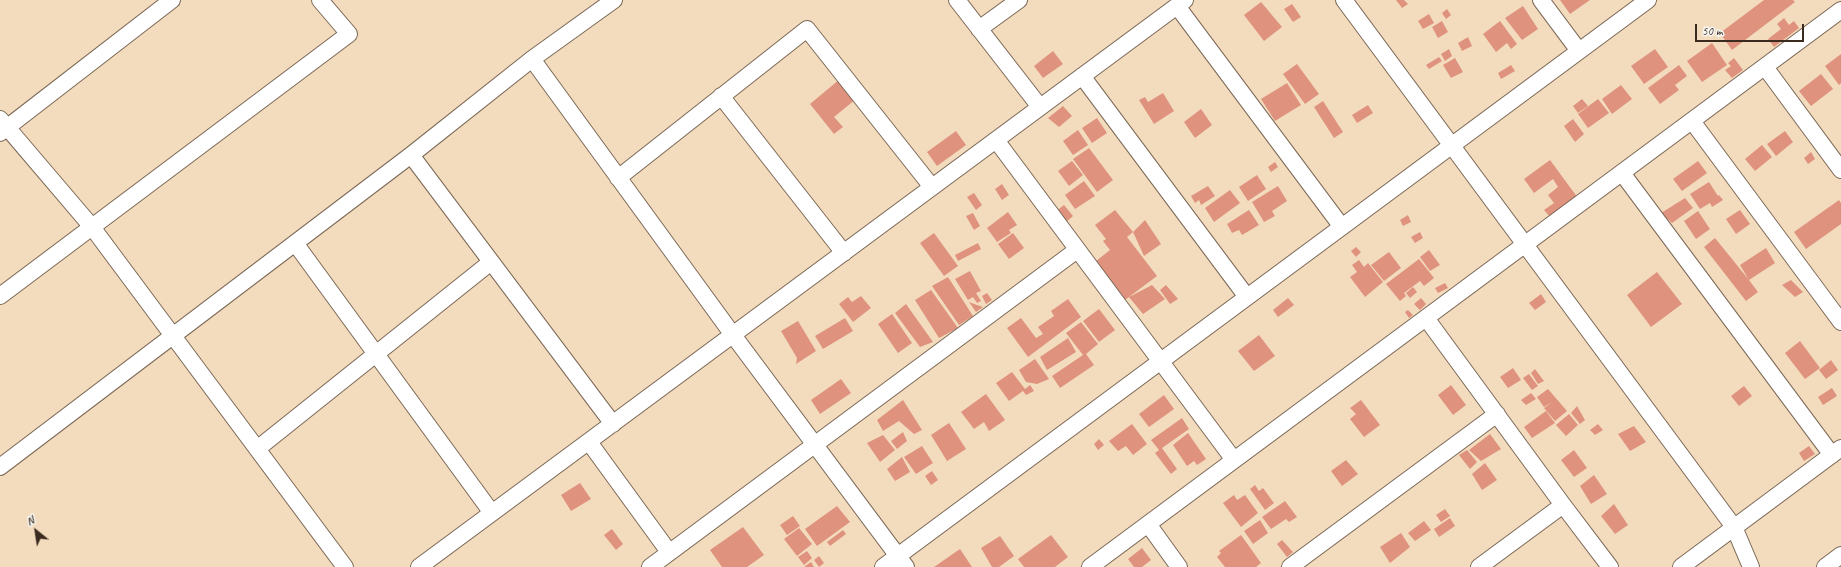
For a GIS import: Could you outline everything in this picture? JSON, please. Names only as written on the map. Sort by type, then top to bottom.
[{"type":"street","points":[[172,0],[2,126],[92,227],[345,567]]},
{"type":"street","points":[[0,296],[349,34],[320,0]]},
{"type":"street","points":[[0,467],[411,155],[532,60],[614,0]]},
{"type":"street","points":[[957,0],[1040,107]]},
{"type":"street","points":[[979,29],[1019,0]]},
{"type":"street","points":[[1344,0],[1734,527],[1751,567]]},
{"type":"street","points":[[1541,0],[1579,51]]},
{"type":"street","points":[[883,567],[902,562],[1160,361],[1648,0]]},
{"type":"street","points":[[419,567],[1181,3],[1342,227]]},
{"type":"street","points":[[1090,567],[1764,67],[1838,18]]},
{"type":"street","points":[[618,178],[807,29],[932,187]]},
{"type":"street","points":[[532,60],[733,335],[902,562]]},
{"type":"street","points":[[1764,67],[1841,170]]},
{"type":"street","points":[[1082,76],[1247,297]]},
{"type":"street","points":[[721,96],[844,253]]},
{"type":"street","points":[[1692,121],[1841,322]]},
{"type":"street","points":[[996,140],[1234,460]]},
{"type":"street","points":[[411,155],[613,424]]},
{"type":"street","points":[[1622,173],[1836,452],[1681,567]]},
{"type":"street","points":[[295,243],[492,513]]},
{"type":"street","points":[[650,567],[1078,250]]},
{"type":"street","points":[[257,448],[491,262]]},
{"type":"street","points":[[1426,318],[1610,567]]},
{"type":"street","points":[[1290,567],[1497,414]]},
{"type":"street","points":[[589,442],[669,552]]},
{"type":"street","points":[[1479,567],[1563,505]]},
{"type":"street","points":[[1148,524],[1179,567]]},
{"type":"street","points":[[1825,567],[1841,555]]},
{"type":"building","points":[[1396,0],[1404,0],[1408,4],[1402,8]]},
{"type":"building","points":[[1560,0],[1590,0],[1570,14]]},
{"type":"building","points":[[1764,0],[1793,0],[1795,2],[1732,50],[1720,33]]},
{"type":"building","points":[[1261,2],[1282,27],[1264,41],[1244,15]]},
{"type":"building","points":[[1292,4],[1301,17],[1293,22],[1284,9]]},
{"type":"building","points":[[1523,6],[1538,29],[1522,40],[1505,18]]},
{"type":"building","points":[[1447,9],[1451,15],[1446,19],[1442,13]]},
{"type":"building","points":[[1429,14],[1434,23],[1423,29],[1418,21]]},
{"type":"building","points":[[1784,18],[1789,25],[1794,21],[1799,28],[1774,47],[1768,39],[1781,29],[1777,24]]},
{"type":"building","points":[[1442,21],[1448,32],[1438,38],[1432,27]]},
{"type":"building","points":[[1500,21],[1517,44],[1511,49],[1507,43],[1496,52],[1483,34]]},
{"type":"building","points":[[1468,37],[1472,46],[1462,51],[1458,43]]},
{"type":"building","points":[[1712,43],[1727,65],[1702,82],[1687,61]]},
{"type":"building","points":[[1449,49],[1452,56],[1445,61],[1441,54]]},
{"type":"building","points":[[1655,49],[1668,67],[1644,84],[1631,66]]},
{"type":"building","points":[[1053,51],[1063,64],[1043,78],[1034,66]]},
{"type":"building","points":[[1841,54],[1841,83],[1839,85],[1825,66]]},
{"type":"building","points":[[1439,57],[1442,61],[1429,69],[1426,65]]},
{"type":"building","points":[[1455,58],[1463,72],[1451,78],[1443,65]]},
{"type":"building","points":[[1734,58],[1743,70],[1732,78],[1725,70],[1731,66],[1728,63]]},
{"type":"building","points":[[1297,64],[1319,94],[1305,104],[1283,74]]},
{"type":"building","points":[[1511,65],[1515,71],[1501,79],[1498,73]]},
{"type":"building","points":[[1679,65],[1687,76],[1675,85],[1679,90],[1660,104],[1648,88]]},
{"type":"building","points":[[1821,74],[1833,89],[1811,106],[1799,91]]},
{"type":"building","points":[[840,79],[856,99],[834,117],[843,127],[834,134],[810,104]]},
{"type":"building","points":[[1287,83],[1301,105],[1275,121],[1261,99]]},
{"type":"building","points":[[1621,85],[1632,99],[1612,114],[1602,99]]},
{"type":"building","points":[[1163,93],[1174,111],[1154,124],[1139,100],[1145,97],[1148,102]]},
{"type":"building","points":[[1582,99],[1588,106],[1578,113],[1573,106]]},
{"type":"building","points":[[1598,99],[1609,113],[1588,128],[1578,114]]},
{"type":"building","points":[[1323,101],[1343,132],[1334,138],[1314,107]]},
{"type":"building","points":[[1368,105],[1373,113],[1357,123],[1352,115]]},
{"type":"building","points":[[1063,106],[1072,116],[1059,127],[1048,118]]},
{"type":"building","points":[[1201,109],[1212,125],[1195,138],[1184,122]]},
{"type":"building","points":[[1097,118],[1107,133],[1092,143],[1082,128]]},
{"type":"building","points":[[1573,119],[1584,134],[1575,142],[1564,126]]},
{"type":"building","points":[[1078,130],[1088,145],[1073,155],[1063,141]]},
{"type":"building","points":[[956,131],[966,145],[937,166],[927,152]]},
{"type":"building","points":[[1785,131],[1793,142],[1776,156],[1767,144]]},
{"type":"building","points":[[1762,145],[1772,157],[1755,171],[1745,159]]},
{"type":"building","points":[[1089,148],[1113,180],[1097,192],[1073,159]]},
{"type":"building","points":[[1811,152],[1815,159],[1808,164],[1804,158]]},
{"type":"building","points":[[1550,160],[1578,198],[1551,218],[1544,210],[1554,203],[1548,195],[1558,187],[1553,179],[1534,193],[1524,179]]},
{"type":"building","points":[[1072,161],[1083,175],[1069,186],[1058,171]]},
{"type":"building","points":[[1698,161],[1707,173],[1682,191],[1673,179]]},
{"type":"building","points":[[1275,162],[1278,167],[1271,172],[1268,167]]},
{"type":"building","points":[[1257,175],[1266,189],[1248,201],[1239,187]]},
{"type":"building","points":[[1084,181],[1095,196],[1075,209],[1065,195]]},
{"type":"building","points":[[1709,182],[1718,196],[1719,195],[1723,200],[1712,207],[1710,203],[1700,209],[1690,194]]},
{"type":"building","points":[[1002,184],[1009,195],[1002,200],[995,189]]},
{"type":"building","points":[[1208,186],[1215,196],[1201,205],[1199,200],[1195,203],[1191,196]]},
{"type":"building","points":[[1278,186],[1287,201],[1272,211],[1275,216],[1264,222],[1252,202]]},
{"type":"building","points":[[1230,190],[1240,203],[1214,222],[1205,208]]},
{"type":"building","points":[[974,193],[982,205],[976,210],[967,197]]},
{"type":"building","points":[[1685,198],[1693,208],[1672,223],[1661,213]]},
{"type":"building","points":[[1839,200],[1841,203],[1841,224],[1806,249],[1794,232]]},
{"type":"building","points":[[1064,205],[1073,216],[1064,224],[1055,212]]},
{"type":"building","points":[[1115,210],[1133,232],[1127,237],[1157,276],[1125,300],[1096,261],[1110,250],[1103,241],[1106,239],[1095,225]]},
{"type":"building","points":[[1249,210],[1259,225],[1242,235],[1239,230],[1232,233],[1227,224]]},
{"type":"building","points":[[1740,210],[1750,224],[1736,234],[1726,219]]},
{"type":"building","points":[[1698,211],[1710,229],[1696,239],[1684,221]]},
{"type":"building","points":[[1008,212],[1017,225],[1009,230],[1011,233],[997,242],[987,228]]},
{"type":"building","points":[[973,213],[980,226],[974,230],[966,216]]},
{"type":"building","points":[[1408,215],[1411,222],[1403,226],[1400,220]]},
{"type":"building","points":[[1145,220],[1161,244],[1144,256],[1133,232]]},
{"type":"building","points":[[1420,232],[1423,238],[1415,243],[1411,237]]},
{"type":"building","points":[[934,233],[958,266],[944,276],[920,243]]},
{"type":"building","points":[[1013,233],[1024,248],[1009,259],[998,244]]},
{"type":"building","points":[[1715,238],[1758,292],[1746,301],[1704,247]]},
{"type":"building","points":[[978,243],[981,249],[958,261],[955,255]]},
{"type":"building","points":[[1356,247],[1361,252],[1356,257],[1351,251]]},
{"type":"building","points":[[1766,248],[1775,263],[1749,280],[1740,265]]},
{"type":"building","points":[[1429,250],[1440,265],[1430,271],[1420,257]]},
{"type":"building","points":[[1389,252],[1401,268],[1384,281],[1371,265]]},
{"type":"building","points":[[1419,259],[1434,278],[1424,286],[1420,281],[1404,293],[1406,296],[1400,301],[1386,284]]},
{"type":"building","points":[[1359,260],[1364,267],[1368,263],[1383,282],[1365,297],[1350,277],[1357,272],[1352,265]]},
{"type":"building","points":[[970,271],[981,291],[976,293],[981,301],[977,303],[973,297],[968,300],[955,279]]},
{"type":"building","points":[[1657,272],[1682,304],[1651,327],[1627,295]]},
{"type":"building","points":[[948,277],[973,316],[959,325],[932,286]]},
{"type":"building","points":[[1791,280],[1803,292],[1795,297],[1782,285]]},
{"type":"building","points":[[1445,283],[1448,288],[1438,293],[1435,288]]},
{"type":"building","points":[[1152,285],[1165,299],[1143,314],[1129,297]]},
{"type":"building","points":[[1166,285],[1178,299],[1170,304],[1160,290]]},
{"type":"building","points":[[1413,287],[1417,292],[1410,298],[1406,293]]},
{"type":"building","points":[[931,290],[958,328],[939,338],[915,300]]},
{"type":"building","points":[[987,293],[992,300],[986,304],[982,296]]},
{"type":"building","points":[[1541,294],[1546,302],[1535,310],[1529,303]]},
{"type":"building","points":[[861,296],[871,308],[853,322],[839,304],[848,297],[852,302]]},
{"type":"building","points":[[1288,298],[1294,305],[1278,317],[1273,310]]},
{"type":"building","points":[[1421,298],[1426,304],[1420,310],[1414,304]]},
{"type":"building","points":[[1068,299],[1081,317],[1028,357],[1007,328],[1021,318],[1036,338],[1043,334],[1038,327],[1054,316],[1051,311]]},
{"type":"building","points":[[969,302],[977,305],[983,307],[976,312]]},
{"type":"building","points":[[906,304],[933,342],[920,347],[895,313]]},
{"type":"building","points":[[1099,309],[1115,330],[1099,342],[1083,321]]},
{"type":"building","points":[[1408,310],[1413,315],[1409,318],[1405,312]]},
{"type":"building","points":[[892,314],[912,343],[898,353],[878,324]]},
{"type":"building","points":[[845,318],[853,331],[823,349],[815,336]]},
{"type":"building","points":[[798,321],[816,351],[796,364],[797,358],[781,331]]},
{"type":"building","points":[[1081,322],[1098,344],[1086,354],[1094,365],[1060,388],[1052,376],[1083,355],[1066,333]]},
{"type":"building","points":[[1259,335],[1275,356],[1254,371],[1238,351]]},
{"type":"building","points":[[1068,338],[1076,352],[1047,370],[1040,357]]},
{"type":"building","points":[[1800,341],[1820,368],[1805,379],[1785,353]]},
{"type":"building","points":[[1035,359],[1049,379],[1037,384],[1026,382],[1019,370]]},
{"type":"building","points":[[1831,360],[1838,370],[1826,379],[1819,370]]},
{"type":"building","points":[[1513,368],[1521,380],[1508,388],[1500,377]]},
{"type":"building","points":[[1535,369],[1544,381],[1538,384],[1531,373]]},
{"type":"building","points":[[1012,372],[1025,389],[1030,385],[1034,391],[1026,395],[1023,391],[1009,401],[996,383]]},
{"type":"building","points":[[1529,374],[1538,386],[1532,390],[1523,378]]},
{"type":"building","points":[[841,379],[851,393],[820,414],[811,400]]},
{"type":"building","points":[[1451,385],[1466,405],[1453,415],[1438,395]]},
{"type":"building","points":[[1744,386],[1752,396],[1739,406],[1731,396]]},
{"type":"building","points":[[1832,388],[1837,396],[1823,405],[1818,397]]},
{"type":"building","points":[[1548,389],[1567,411],[1555,421],[1544,408],[1552,402],[1544,407],[1537,397]]},
{"type":"building","points":[[1531,393],[1536,399],[1526,405],[1521,400]]},
{"type":"building","points":[[986,394],[1005,420],[989,431],[984,422],[974,429],[961,412]]},
{"type":"building","points":[[1164,395],[1174,409],[1149,427],[1139,414]]},
{"type":"building","points":[[903,400],[922,430],[914,434],[899,421],[883,431],[877,420]]},
{"type":"building","points":[[1361,400],[1380,425],[1364,437],[1350,419],[1356,414],[1350,408]]},
{"type":"building","points":[[1577,406],[1585,420],[1580,424],[1571,413]]},
{"type":"building","points":[[1546,411],[1555,423],[1532,438],[1524,427]]},
{"type":"building","points":[[1569,414],[1578,425],[1566,436],[1556,425]]},
{"type":"building","points":[[1182,418],[1189,429],[1162,448],[1177,469],[1171,474],[1155,453],[1159,450],[1151,440]]},
{"type":"building","points":[[949,423],[966,449],[947,461],[931,435]]},
{"type":"building","points":[[1132,424],[1147,444],[1133,455],[1126,446],[1118,451],[1109,441]]},
{"type":"building","points":[[1598,424],[1603,430],[1595,435],[1590,430]]},
{"type":"building","points":[[1634,426],[1646,442],[1630,451],[1618,434]]},
{"type":"building","points":[[903,432],[907,441],[897,449],[891,441]]},
{"type":"building","points":[[1188,433],[1206,459],[1197,465],[1194,461],[1187,466],[1173,445]]},
{"type":"building","points":[[1490,434],[1501,449],[1481,461],[1469,450]]},
{"type":"building","points":[[883,435],[895,450],[880,462],[867,443]]},
{"type":"building","points":[[1099,439],[1104,445],[1098,450],[1094,444]]},
{"type":"building","points":[[922,446],[933,463],[916,474],[904,457]]},
{"type":"building","points":[[1809,446],[1815,454],[1804,461],[1799,453]]},
{"type":"building","points":[[1467,450],[1477,462],[1470,469],[1459,455]]},
{"type":"building","points":[[1574,450],[1587,468],[1574,477],[1561,460]]},
{"type":"building","points":[[902,457],[910,472],[895,481],[887,469]]},
{"type":"building","points":[[1346,460],[1358,474],[1342,486],[1331,471]]},
{"type":"building","points":[[1485,463],[1497,480],[1482,490],[1472,474]]},
{"type":"building","points":[[932,471],[938,480],[931,485],[925,476]]},
{"type":"building","points":[[1594,475],[1607,494],[1591,504],[1580,486]]},
{"type":"building","points":[[580,483],[591,499],[571,511],[561,495]]},
{"type":"building","points":[[1255,485],[1259,491],[1263,488],[1274,503],[1265,510],[1250,489]]},
{"type":"building","points":[[1234,495],[1237,500],[1245,495],[1258,513],[1241,527],[1223,503]]},
{"type":"building","points":[[1285,501],[1297,517],[1289,522],[1286,519],[1271,529],[1262,517]]},
{"type":"building","points":[[1614,504],[1628,525],[1615,534],[1601,516]]},
{"type":"building","points":[[837,506],[850,522],[817,546],[805,529]]},
{"type":"building","points":[[1445,509],[1450,516],[1441,522],[1436,515]]},
{"type":"building","points":[[793,516],[800,526],[787,535],[780,525]]},
{"type":"building","points":[[1450,518],[1455,526],[1439,537],[1434,529]]},
{"type":"building","points":[[1260,520],[1268,533],[1253,544],[1244,531]]},
{"type":"building","points":[[1424,521],[1431,530],[1415,541],[1408,533]]},
{"type":"building","points":[[743,527],[764,555],[747,567],[722,567],[710,550]]},
{"type":"building","points":[[799,528],[812,544],[797,556],[784,539]]},
{"type":"building","points":[[612,529],[623,544],[616,550],[604,535]]},
{"type":"building","points":[[843,530],[846,534],[830,546],[827,542]]},
{"type":"building","points":[[1401,533],[1410,547],[1390,563],[1380,547]]},
{"type":"building","points":[[1051,535],[1068,557],[1055,567],[1024,567],[1018,559]]},
{"type":"building","points":[[1241,535],[1261,563],[1256,567],[1225,567],[1217,557],[1221,553],[1219,551]]},
{"type":"building","points":[[1000,536],[1014,556],[999,567],[992,567],[981,548]]},
{"type":"building","points":[[1282,540],[1293,552],[1287,557],[1277,544]]},
{"type":"building","points":[[1142,548],[1151,560],[1142,567],[1134,567],[1128,559]]},
{"type":"building","points":[[960,549],[972,567],[934,567]]},
{"type":"building","points":[[807,551],[812,558],[804,565],[798,557]]},
{"type":"building","points":[[819,556],[824,563],[819,567],[814,560]]},
{"type":"building","points":[[811,562],[814,567],[804,567]]}]
